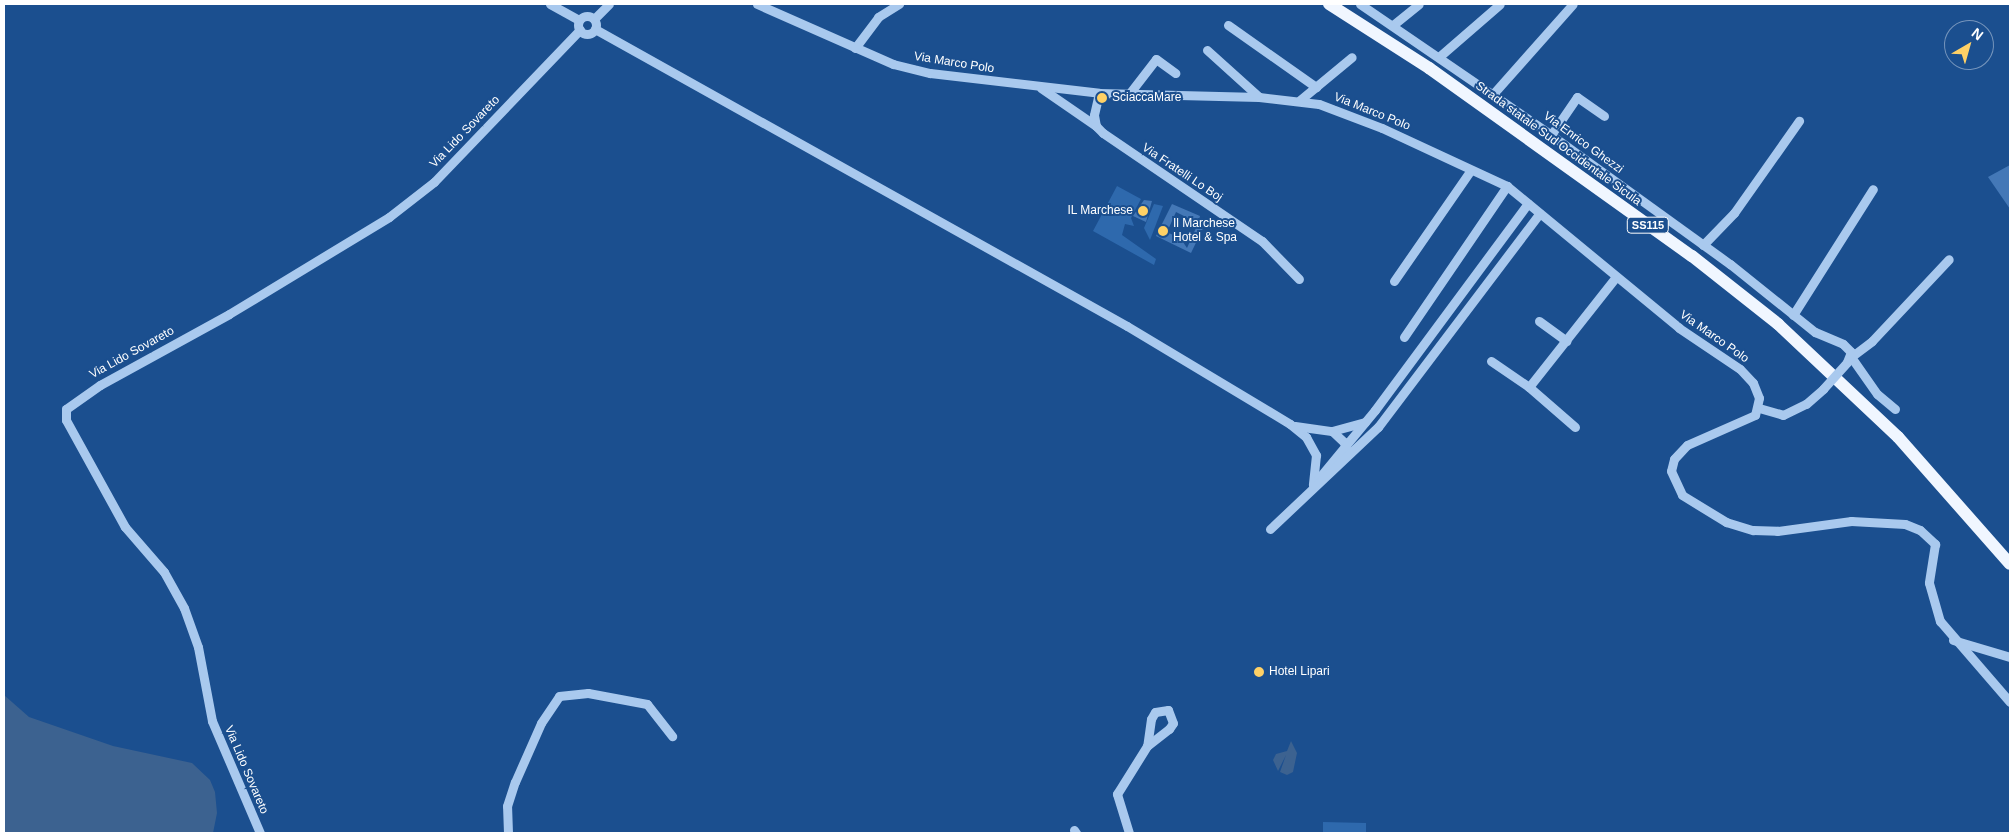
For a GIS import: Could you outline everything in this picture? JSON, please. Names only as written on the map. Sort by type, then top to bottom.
[{"type":"main road","name":"Strada statale Sud Occidentale Sicula","points":[[1329,4],[1429,68],[1716,275],[1814,354],[1939,480],[2010,564]]},
{"type":"street","points":[[550,4],[579,20]]},
{"type":"street","points":[[595,29],[594,19],[608,4]]},
{"type":"street","name":"Via Marco Polo","points":[[757,4],[855,48],[910,70],[1041,88],[1099,93],[1259,97],[1300,100],[1382,128],[1507,186],[1679,328],[1747,376],[1759,398],[1759,408]]},
{"type":"street","points":[[855,48],[878,17],[899,4]]},
{"type":"street","name":"Via Enrico Ghezzi","points":[[1360,4],[1440,56],[1551,135],[1703,245],[1815,332],[1843,344],[1849,360],[1877,394],[1895,409]]},
{"type":"street","points":[[1393,25],[1419,4]]},
{"type":"street","points":[[1440,56],[1500,4]]},
{"type":"street","points":[[1493,94],[1573,4]]},
{"type":"street","points":[[579,20],[586,16],[594,19]]},
{"type":"street","points":[[579,20],[580,30],[588,34],[595,29]]},
{"type":"street","points":[[1228,25],[1316,87]]},
{"type":"street","points":[[595,29],[1127,326],[1290,424],[1306,437],[1316,455],[1331,463],[1345,460]]},
{"type":"street","name":"Via Lido Sovareto","points":[[260,833],[212,721],[198,646],[184,608],[164,572],[125,527],[66,420],[66,409],[100,385],[229,314],[389,217],[434,182],[580,30]]},
{"type":"street","points":[[1207,50],[1259,97]]},
{"type":"street","points":[[1300,100],[1352,57]]},
{"type":"street","points":[[1129,94],[1156,59],[1175,73]]},
{"type":"street","name":"Via Fratelli Lo Boj","points":[[1041,88],[1262,241],[1299,279]]},
{"type":"street","points":[[1096,126],[1094,115],[1099,93]]},
{"type":"street","points":[[1551,135],[1577,97],[1604,116]]},
{"type":"street","points":[[1703,245],[1734,213],[1799,121]]},
{"type":"street","points":[[1394,281],[1471,170]]},
{"type":"street","points":[[1404,337],[1507,186]]},
{"type":"street","points":[[1793,315],[1873,189]]},
{"type":"street","points":[[1302,498],[1366,422],[1528,203]]},
{"type":"street","points":[[1270,529],[1345,460],[1386,417],[1540,213]]},
{"type":"street","points":[[1949,259],[1872,341],[1849,360],[1823,389],[1806,404],[1784,415],[1759,408],[1745,422],[1680,452],[1671,471],[1682,495],[1712,516],[1753,530],[1777,531],[1852,520],[1905,524],[1920,530],[1935,544],[1929,583],[1932,602],[1953,640],[2010,702]]},
{"type":"street","points":[[1529,387],[1616,277]]},
{"type":"street","points":[[1539,321],[1567,341]]},
{"type":"street","points":[[1491,361],[1529,387],[1575,427]]},
{"type":"street","points":[[1290,424],[1332,431],[1366,422]]},
{"type":"street","points":[[1332,431],[1346,446],[1345,460]]},
{"type":"street","points":[[1313,485],[1316,455]]},
{"type":"street","points":[[1953,640],[2010,657]]},
{"type":"street","points":[[508,833],[507,806],[515,782],[541,723],[559,696],[588,692],[647,704],[672,736]]},
{"type":"street","points":[[1129,833],[1117,794],[1147,746]]},
{"type":"shaded area","points":[[1117,186],[1141,199],[1131,218],[1134,226],[1125,224],[1122,235],[1156,259],[1154,265],[1093,231]]},
{"type":"shaded area","points":[[1154,204],[1163,206],[1150,240],[1144,228]]},
{"type":"shaded area","points":[[4,695],[29,717],[113,746],[192,763],[210,780],[215,792],[217,813],[213,833],[4,833]]},
{"type":"shaded area","points":[[1291,741],[1297,753],[1293,772],[1287,775],[1280,772],[1286,755],[1278,771],[1273,760],[1276,754],[1287,751]]},
{"type":"shaded area","points":[[1323,822],[1366,823],[1366,833],[1323,833]]},
{"type":"building","points":[[2010,165],[2010,209],[1988,177]]},
{"type":"building","name":"IL Marchese","points":[[1144,200],[1152,201],[1146,222],[1133,216]]},
{"type":"building","name":"Il Marchese Hotel & Spa","points":[[1172,204],[1200,216],[1198,223],[1176,212],[1167,232],[1181,239],[1187,248],[1200,219],[1206,222],[1191,253],[1156,236]]},
{"type":"place","name":"SciaccaMare","points":[[1102,98]]},
{"type":"place","name":"IL Marchese","points":[[1143,211]]},
{"type":"place","name":"Il Marchese Hotel & Spa","points":[[1163,231]]},
{"type":"place","name":"Hotel Lipari","points":[[1259,672]]}]
